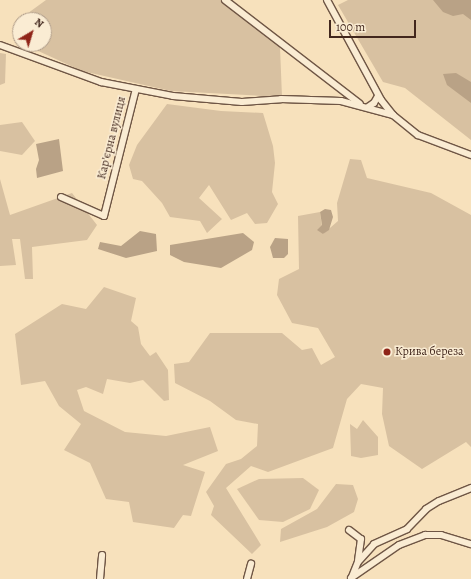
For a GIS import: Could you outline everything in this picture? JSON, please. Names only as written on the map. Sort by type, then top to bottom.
[{"type":"street","points":[[225,0],[365,106]]},
{"type":"street","points":[[327,0],[378,96],[393,115],[418,135],[471,155]]},
{"type":"street","name":"Карʼєрна вулиця","points":[[0,44],[101,82],[136,89],[104,216],[61,197]]},
{"type":"street","points":[[136,89],[173,96],[235,101],[287,99],[341,100],[393,115]]},
{"type":"street","points":[[365,106],[374,103],[378,96]]},
{"type":"street","points":[[358,562],[374,544],[407,529],[426,509],[471,488]]},
{"type":"street","points":[[349,530],[361,539],[358,562],[351,578]]},
{"type":"street","points":[[351,578],[399,545],[425,535],[441,535],[471,544]]},
{"type":"street","points":[[100,579],[102,555]]},
{"type":"street","points":[[246,579],[251,564]]},
{"type":"shaded area","points":[[46,0],[220,0],[280,47],[282,97],[171,91],[82,71],[40,52],[52,52],[52,12],[30,12]]},
{"type":"shaded area","points":[[348,0],[471,0],[471,140],[405,88],[383,82],[338,5]]},
{"type":"shaded area","points":[[433,0],[471,0],[471,20],[463,14],[453,16],[443,12]]},
{"type":"shaded area","points":[[0,53],[6,54],[5,83],[0,85]]},
{"type":"shaded area","points":[[456,73],[471,82],[471,103],[447,85],[443,74]]},
{"type":"shaded area","points":[[167,104],[221,111],[263,113],[273,146],[275,163],[272,192],[278,204],[267,223],[255,224],[247,213],[231,220],[209,185],[199,198],[222,219],[207,233],[200,221],[170,217],[162,203],[142,181],[133,179],[129,165],[137,145]]},
{"type":"shaded area","points":[[22,122],[35,141],[22,155],[0,151],[0,125]]},
{"type":"shaded area","points":[[59,139],[63,171],[37,178],[36,169],[39,160],[36,144]]},
{"type":"shaded area","points":[[350,159],[361,160],[367,178],[431,193],[471,215],[471,447],[466,442],[422,469],[389,446],[382,414],[383,388],[361,384],[347,399],[333,448],[268,472],[251,466],[226,488],[261,545],[252,554],[211,515],[214,506],[206,492],[226,464],[241,459],[257,446],[258,424],[236,420],[210,401],[175,383],[174,364],[189,362],[210,333],[282,333],[302,350],[312,348],[321,365],[335,357],[318,328],[292,323],[277,295],[279,279],[299,269],[298,216],[320,212],[323,234],[338,221],[337,203]]},
{"type":"shaded area","points":[[0,179],[10,215],[72,193],[97,225],[87,240],[32,247],[33,279],[25,279],[20,239],[12,239],[16,265],[0,266]]},
{"type":"shaded area","points":[[325,209],[331,210],[333,217],[329,230],[323,234],[317,230],[322,225],[320,212]]},
{"type":"shaded area","points":[[140,231],[156,234],[157,251],[126,258],[98,249],[100,242],[121,246]]},
{"type":"shaded area","points":[[243,233],[254,242],[252,250],[221,268],[184,262],[170,255],[170,245]]},
{"type":"shaded area","points":[[275,238],[288,239],[288,254],[284,258],[273,258],[270,247]]},
{"type":"shaded area","points":[[104,287],[136,298],[131,321],[138,327],[141,344],[150,356],[156,352],[168,370],[169,400],[164,401],[143,380],[130,383],[107,379],[103,394],[86,387],[77,390],[84,411],[125,432],[166,436],[210,427],[218,451],[183,465],[205,472],[191,516],[183,515],[174,528],[133,522],[129,502],[106,499],[90,463],[64,450],[81,424],[59,406],[45,381],[21,385],[15,334],[62,304],[86,309]]},
{"type":"shaded area","points":[[363,420],[378,437],[378,455],[361,458],[351,456],[350,424],[357,429]]},
{"type":"shaded area","points":[[303,478],[319,490],[310,509],[283,522],[259,520],[237,489],[259,479]]},
{"type":"shaded area","points":[[336,484],[353,485],[358,499],[354,512],[327,527],[280,542],[281,529],[317,509]]},
{"type":"place","name":"Крива береза","points":[[387,352]]}]
